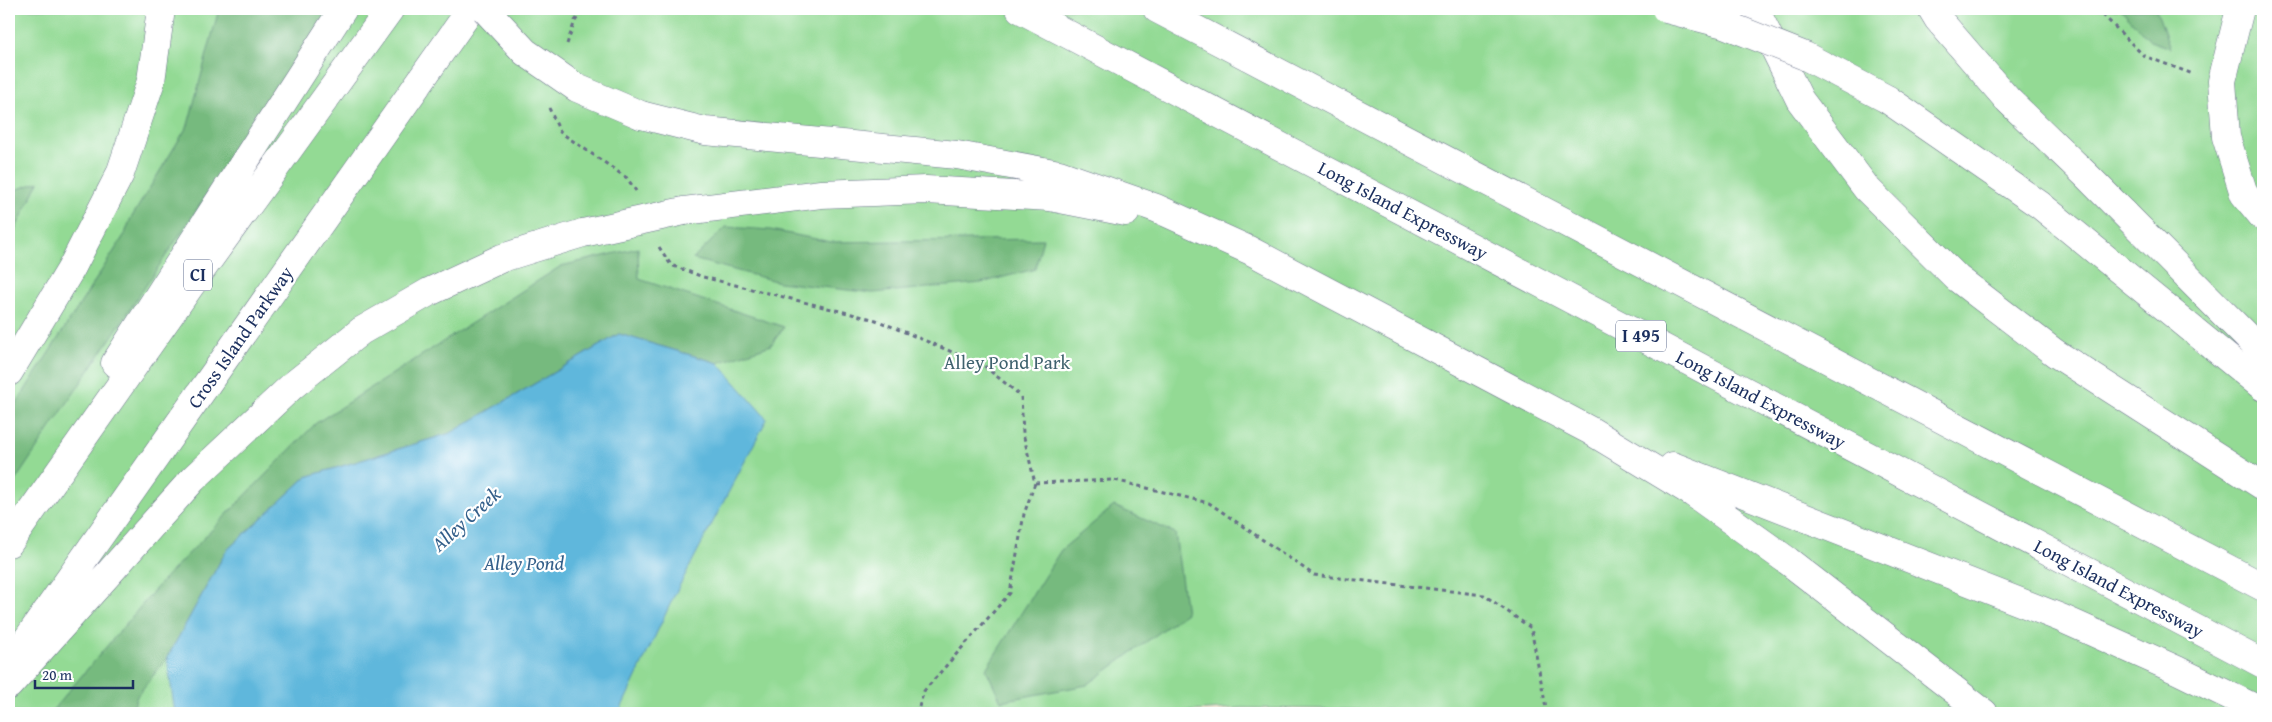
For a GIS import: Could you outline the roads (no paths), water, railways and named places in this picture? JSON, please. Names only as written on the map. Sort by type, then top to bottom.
[{"type":"main road","points":[[9,372],[71,269],[120,174],[151,81],[161,9]]},
{"type":"main road","points":[[9,526],[343,9]]},
{"type":"main road","name":"CI","points":[[9,543],[390,9]]},
{"type":"main road","name":"Cross Island Parkway","points":[[9,665],[471,9]]},
{"type":"main road","points":[[485,9],[525,52],[577,88],[641,115],[705,131],[957,155],[1059,174],[1156,208],[1249,250],[1591,431],[1693,493],[1788,560],[1984,713]]},
{"type":"main road","name":"Long Island Expressway","points":[[1020,9],[2263,664]]},
{"type":"main road","points":[[1157,9],[2263,587]]},
{"type":"main road","points":[[1666,9],[1724,24],[1805,56],[1887,99],[2040,205],[2263,387]]},
{"type":"main road","points":[[1755,9],[1800,100],[1856,175],[1867,189],[1957,278],[2055,353],[2263,486]]},
{"type":"main road","points":[[1932,9],[1938,19],[2007,99],[2087,176],[2263,353]]},
{"type":"main road","points":[[2240,9],[2222,81],[2226,137],[2244,194],[2263,217]]},
{"type":"main road","points":[[9,685],[193,479],[292,386],[361,331],[429,292],[502,258],[583,233],[684,212],[821,194],[926,190],[1050,197],[1144,216],[1249,250]]},
{"type":"main road","points":[[1591,431],[1697,475],[2061,618],[2177,670],[2263,712]]},
{"type":"water","name":"Alley Pond","points":[[619,334],[718,363],[767,419],[673,598],[619,713],[175,713],[167,658],[226,551],[306,477],[451,433]]},
{"type":"park label","name":"Alley Pond Park","points":[[1007,362]]},
{"type":"water label","name":"Alley Creek","points":[[466,519]]}]
